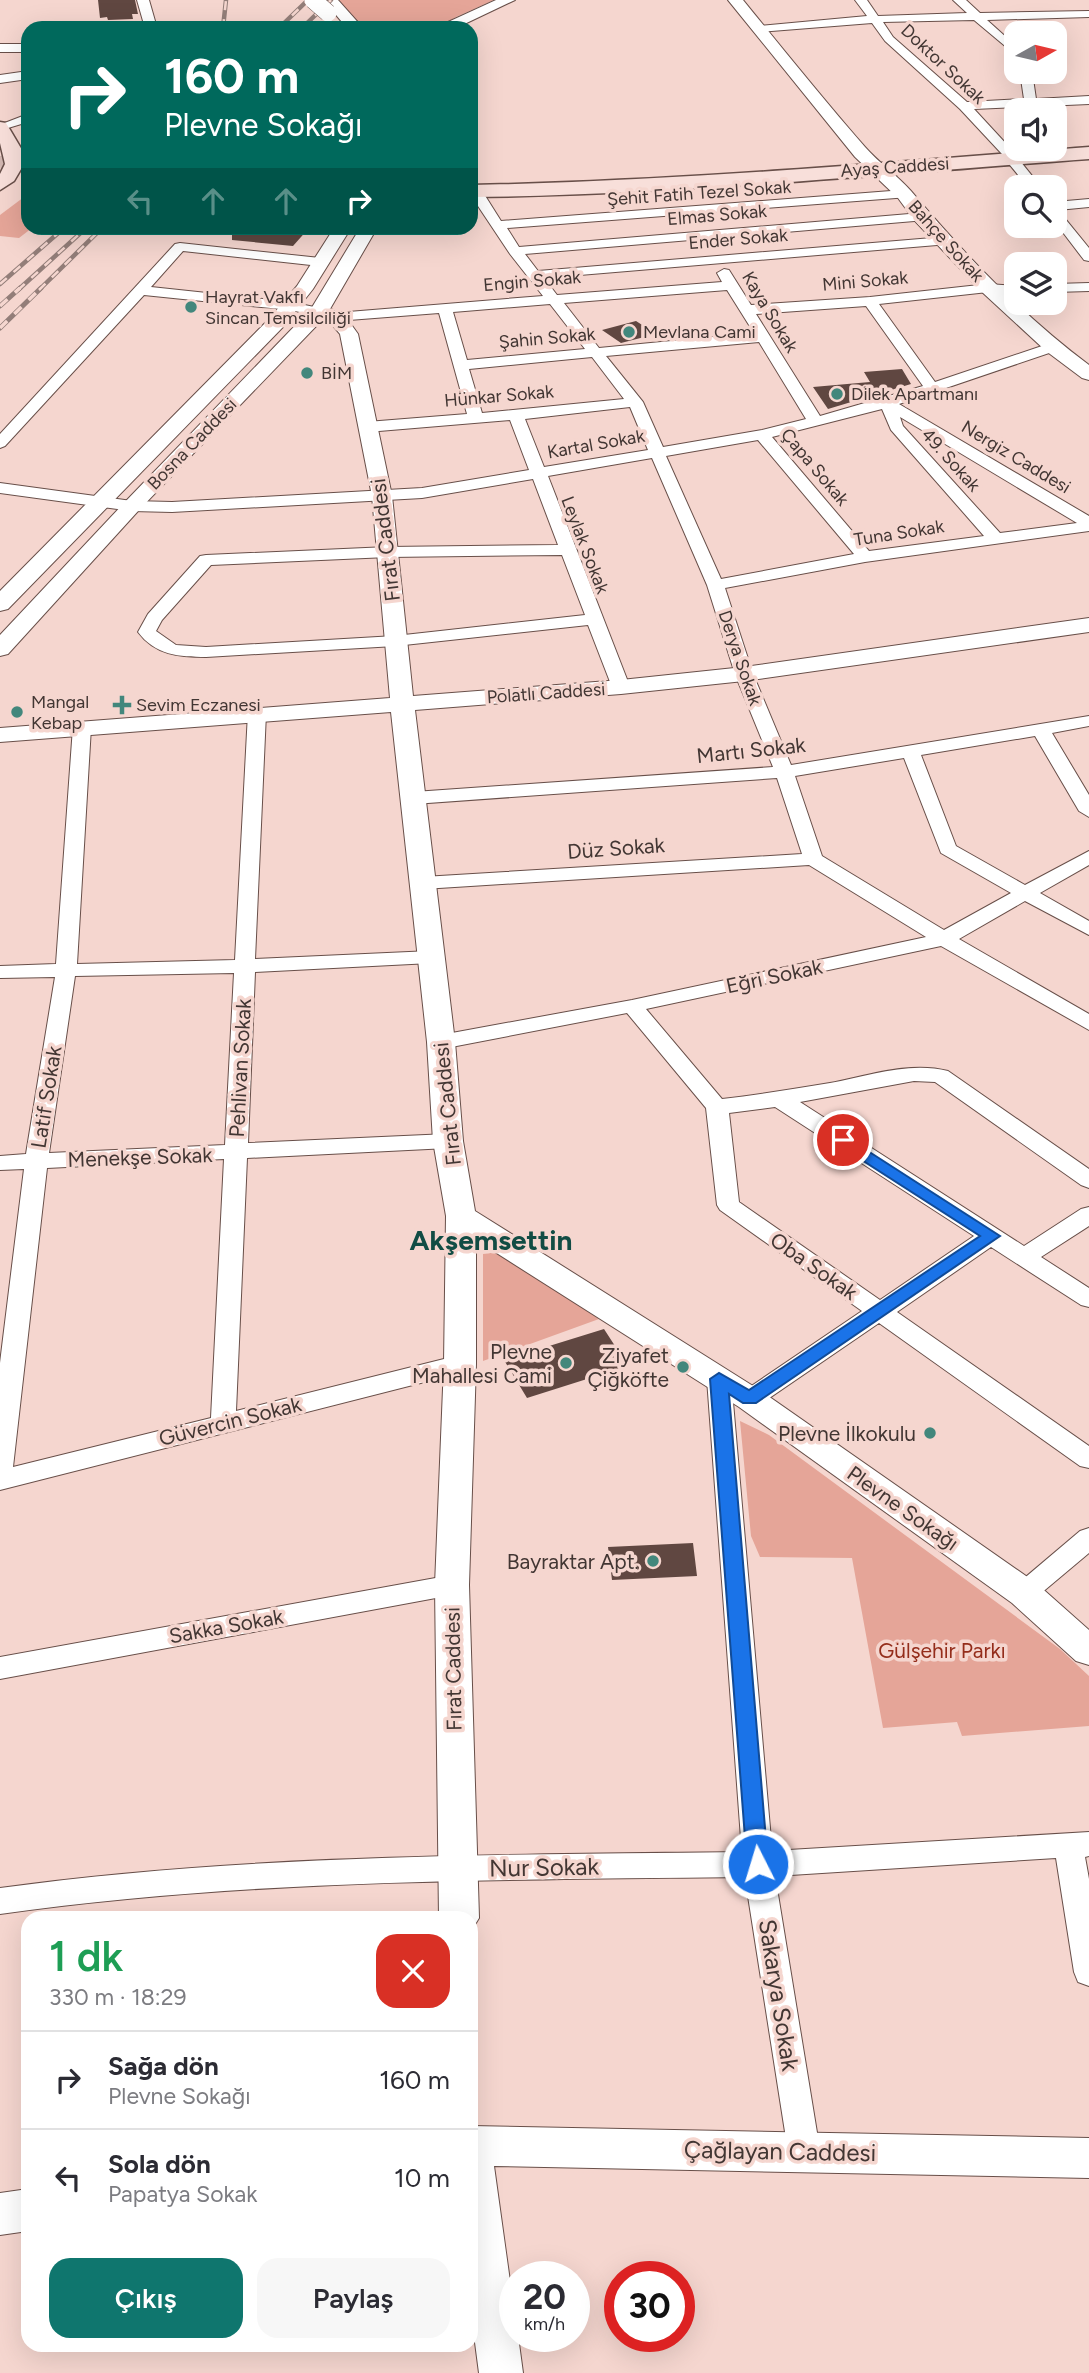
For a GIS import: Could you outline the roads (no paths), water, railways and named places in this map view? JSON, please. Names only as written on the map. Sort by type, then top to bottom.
[{"type":"main road","points":[[3,123],[21,138]]},
{"type":"main road","points":[[3,123],[15,158],[7,187]]},
{"type":"main road","points":[[1067,146],[1089,144]]},
{"type":"main road","points":[[0,149],[0,156]]},
{"type":"main road","name":"Ayaş Caddesi","points":[[1067,154],[1089,153]]},
{"type":"main road","name":"Ayaş Caddesi","points":[[699,178],[886,161],[1004,155]]},
{"type":"main road","points":[[478,187],[577,189],[699,178]]},
{"type":"main road","points":[[478,187],[667,189],[699,178]]},
{"type":"street","points":[[143,0],[149,21]]},
{"type":"street","points":[[313,0],[331,5],[348,21]]},
{"type":"street","points":[[459,21],[508,0]]},
{"type":"street","points":[[478,22],[528,0]]},
{"type":"street","name":"Bahçe Sokak","points":[[735,0],[759,29],[911,189],[922,217],[988,288],[1089,374]]},
{"type":"street","name":"Doktor Sokak","points":[[861,0],[889,39],[964,106],[1004,150]]},
{"type":"street","points":[[959,0],[1004,41]]},
{"type":"street","points":[[1023,20],[1024,0]]},
{"type":"street","points":[[331,5],[339,21]]},
{"type":"street","points":[[765,9],[796,46]]},
{"type":"street","points":[[759,29],[875,19],[975,16],[1023,20],[1089,14]]},
{"type":"street","points":[[0,48],[21,48]]},
{"type":"street","points":[[0,79],[21,76]]},
{"type":"street","points":[[1067,102],[1089,100]]},
{"type":"street","points":[[964,106],[1004,105]]},
{"type":"street","points":[[3,123],[21,119]]},
{"type":"street","name":"Bahçe Sokak","points":[[886,161],[911,189]]},
{"type":"street","name":"Doktor Sokak","points":[[1014,161],[1025,175]]},
{"type":"street","name":"Kaya Sokak","points":[[667,189],[732,285],[816,422]]},
{"type":"street","name":"Şehit Fatih Tezel Sokak","points":[[497,225],[683,213],[911,189]]},
{"type":"street","name":"Derya Sokak","points":[[478,196],[515,251],[635,402],[715,585],[744,674],[783,772],[813,859]]},
{"type":"street","points":[[1067,205],[1089,204]]},
{"type":"street","name":"Bahçe Sokak","points":[[940,213],[961,239],[1004,281]]},
{"type":"street","name":"Elmas Sokak","points":[[515,251],[922,217]]},
{"type":"street","points":[[1067,229],[1089,257]]},
{"type":"street","name":"Bosna Caddesi","points":[[0,604],[290,306],[337,235]]},
{"type":"street","name":"Bosna Caddesi","points":[[0,649],[128,510],[328,314],[365,235]]},
{"type":"street","name":"Ender Sokak","points":[[535,275],[944,241]]},
{"type":"street","points":[[0,443],[180,247],[320,262]]},
{"type":"street","name":"Engin Sokak","points":[[141,290],[290,306],[328,314],[445,308],[732,285]]},
{"type":"street","points":[[1067,288],[1089,287]]},
{"type":"street","name":"Mini Sokak","points":[[746,310],[870,301],[988,288],[1004,290]]},
{"type":"street","points":[[870,301],[931,387]]},
{"type":"street","points":[[445,308],[476,419]]},
{"type":"street","name":"Fırat Caddesi","points":[[328,314],[349,334],[382,496],[441,1042],[449,1141],[461,1216],[460,1364],[452,1585],[460,1911]]},
{"type":"street","points":[[1041,315],[1089,354]]},
{"type":"street","name":"Şahin Sokak","points":[[460,365],[762,337]]},
{"type":"street","name":"Kartal Sokak","points":[[94,507],[128,510],[422,493],[762,435],[887,403],[1053,346]]},
{"type":"street","name":"Hünkar Sokak","points":[[367,427],[476,419],[635,402]]},
{"type":"street","name":"Nergiz Caddesi","points":[[887,403],[1089,525]]},
{"type":"street","name":"49. Sokak","points":[[887,403],[896,427],[995,538]]},
{"type":"street","name":"Leylak Sokak","points":[[516,415],[621,687]]},
{"type":"street","name":"Çapa Sokak","points":[[762,435],[865,557]]},
{"type":"street","points":[[0,488],[94,507]]},
{"type":"street","points":[[0,500],[94,507]]},
{"type":"street","name":"Tuna Sokak","points":[[715,585],[865,557],[1089,525]]},
{"type":"street","points":[[569,550],[388,552],[206,560],[153,618],[147,632],[156,645],[176,652],[396,641],[593,619]]},
{"type":"street","name":"Polatlı Caddesi","points":[[0,735],[257,713],[621,687],[744,674],[1089,625]]},
{"type":"street","name":"Pehlivan Sokak","points":[[223,1422],[257,713]]},
{"type":"street","name":"Martı Sokak","points":[[414,798],[783,772],[1089,721]]},
{"type":"street","name":"Latif Sokak","points":[[0,1467],[36,1162],[66,970],[82,727]]},
{"type":"street","points":[[1041,730],[1089,811]]},
{"type":"street","points":[[910,749],[948,849],[1089,929]]},
{"type":"street","name":"Eğri Sokak","points":[[441,1042],[632,1006],[944,939],[1089,858]]},
{"type":"street","points":[[813,859],[1089,1023]]},
{"type":"street","name":"Düz Sokak","points":[[422,883],[813,859]]},
{"type":"street","points":[[0,972],[245,966],[431,957]]},
{"type":"street","points":[[632,1006],[717,1107],[779,1100],[914,1074],[940,1076],[1089,1180]]},
{"type":"street","points":[[779,1100],[1089,1299]]},
{"type":"street","name":"Oba Sokak","points":[[717,1107],[728,1205],[1089,1459]]},
{"type":"street","name":"Menekşe Sokak","points":[[0,1163],[449,1141]]},
{"type":"street","points":[[1024,1258],[1089,1215]]},
{"type":"street","name":"Plevne Sokağı","points":[[461,1216],[750,1399],[1024,1593],[1089,1651]]},
{"type":"street","points":[[750,1399],[991,1236]]},
{"type":"street","name":"Güvercin Sokak","points":[[0,1480],[460,1364]]},
{"type":"street","name":"Sakarya Sokak","points":[[719,1379],[758,1864],[804,2151]]},
{"type":"street","points":[[1024,1593],[1089,1538]]},
{"type":"street","name":"Sakka Sokak","points":[[0,1668],[452,1585]]},
{"type":"street","points":[[1079,1845],[1089,1972]]},
{"type":"street","name":"Nur Sokak","points":[[0,1901],[108,1885],[457,1868],[758,1864],[1079,1845]]},
{"type":"street","name":"Çağlayan Caddesi","points":[[478,2148],[804,2151],[1089,2158]]},
{"type":"street","points":[[478,2200],[501,2373]]},
{"type":"street","points":[[0,2214],[21,2211]]},
{"type":"tunnel","points":[[0,165],[21,163]]},
{"type":"railway","points":[[224,21],[226,0]]},
{"type":"railway","points":[[286,21],[308,0]]},
{"type":"railway","points":[[309,21],[331,0]]},
{"type":"railway","points":[[0,284],[56,235]]},
{"type":"railway","points":[[18,290],[78,235]]},
{"type":"railway","points":[[39,290],[95,235]]},
{"type":"railway","points":[[0,306],[20,288]]},
{"type":"railway","points":[[0,328],[41,288]]},
{"type":"place","name":"Hayrat Vakfı Sincan Temsilciliği","points":[[191,307]]},
{"type":"place","name":"Mevlana Cami","points":[[629,332]]},
{"type":"place","name":"BİM","points":[[307,373]]},
{"type":"place","name":"Dilek Apartmanı","points":[[837,394]]},
{"type":"place","name":"Sevim Eczanesi","points":[[122,705]]},
{"type":"place","name":"Mangal Kebap","points":[[17,712]]},
{"type":"place","name":"Plevne Mahallesi Cami","points":[[566,1363]]},
{"type":"place","name":"Ziyafet Çiğköfte","points":[[683,1367]]},
{"type":"place","name":"Plevne İlkokulu","points":[[930,1433]]},
{"type":"place","name":"Bayraktar Apt.","points":[[653,1561]]},
{"type":"district","name":"Akşemsettin","points":[[491,1240]]},
{"type":"park label","name":"Gülşehir Parkı","points":[[942,1650]]}]
